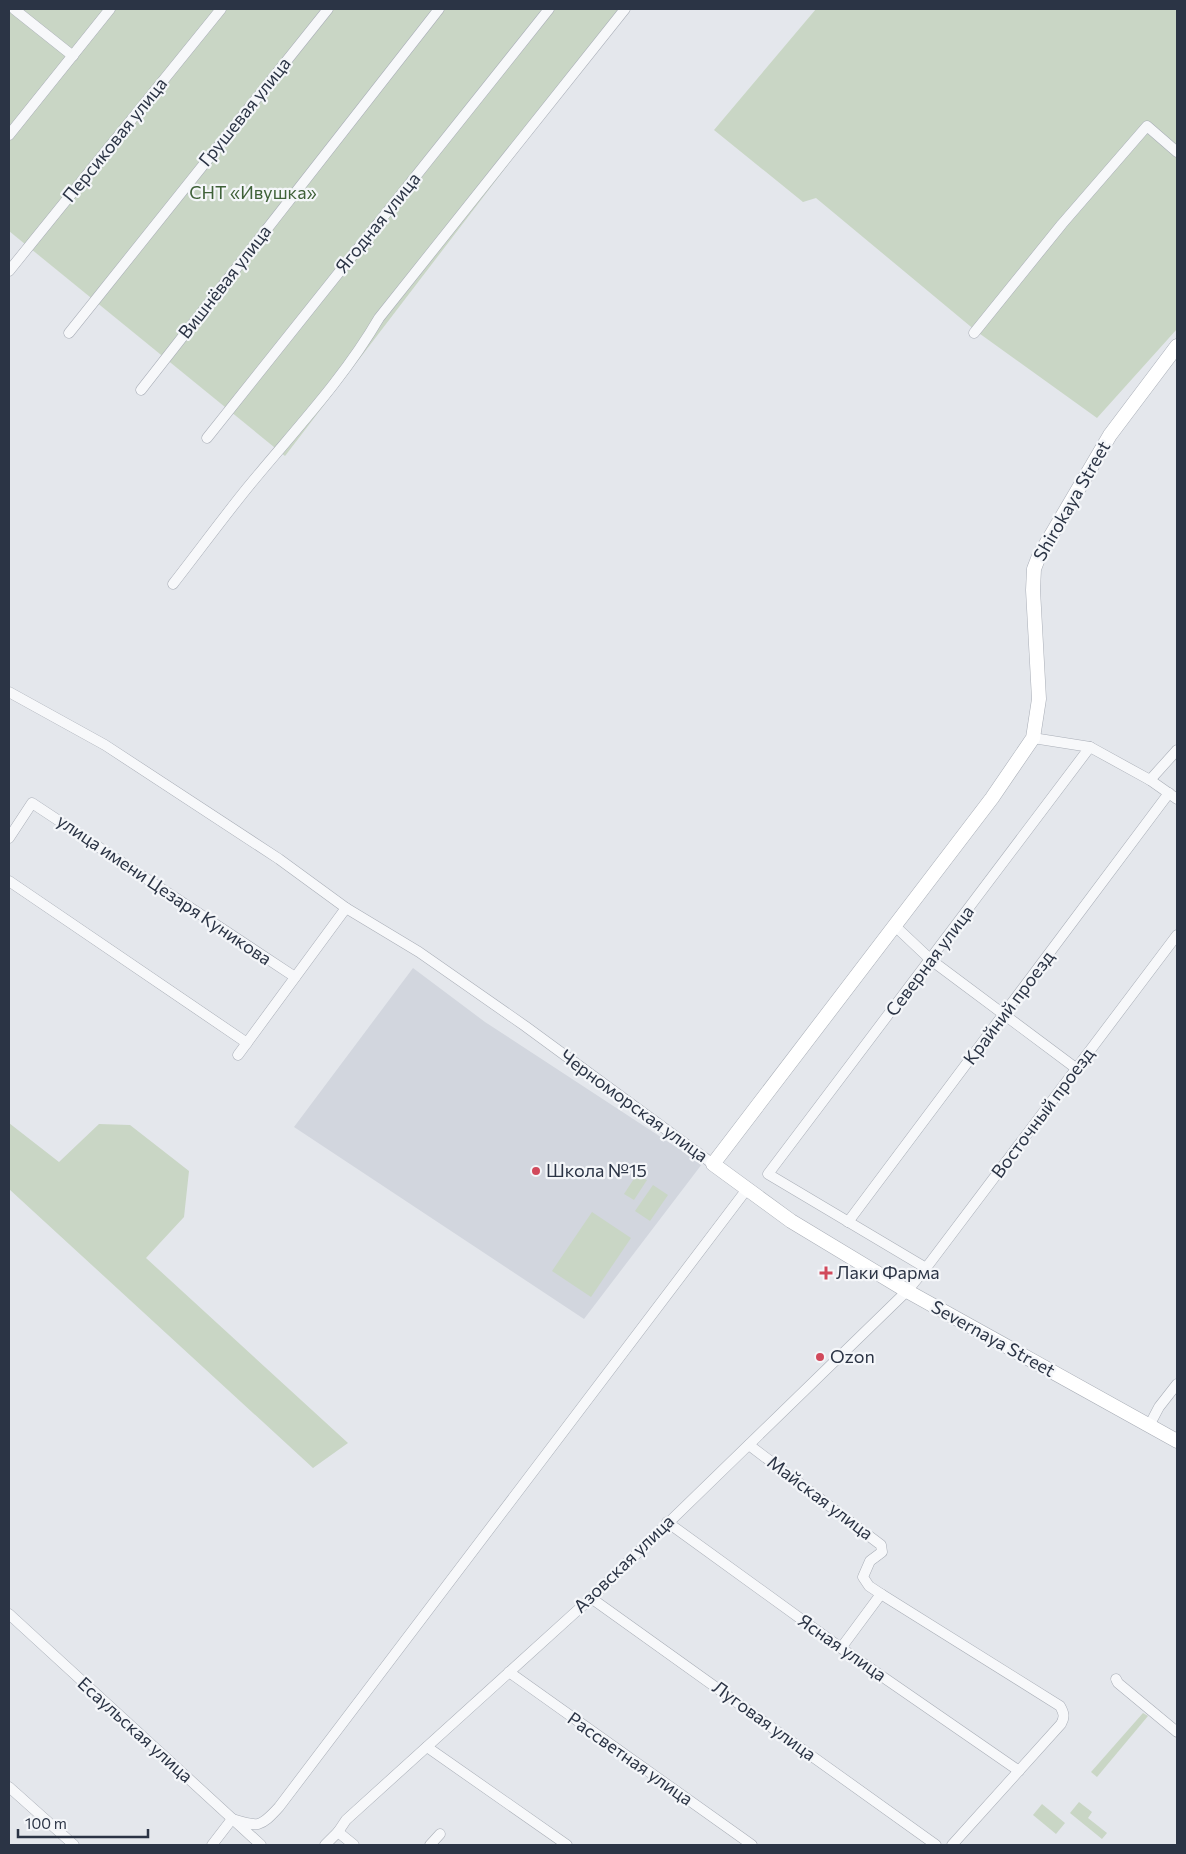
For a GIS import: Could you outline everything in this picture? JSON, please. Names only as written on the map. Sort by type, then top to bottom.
[{"type":"street","points":[[14,9],[73,56]]},
{"type":"street","points":[[9,134],[110,9]]},
{"type":"street","name":"Персиковая улица","points":[[9,271],[221,9]]},
{"type":"street","name":"Грушевая улица","points":[[69,333],[328,9]]},
{"type":"street","name":"Вишнёвая улица","points":[[141,390],[439,9]]},
{"type":"street","name":"Ягодная улица","points":[[206,438],[549,9]]},
{"type":"street","points":[[173,584],[248,487],[301,425],[363,345],[384,312],[625,9]]},
{"type":"street","points":[[974,333],[1062,224],[1147,126],[1177,152]]},
{"type":"street","name":"Shirokaya Street","points":[[1033,738],[1039,699],[1033,590],[1036,563],[1110,435],[1177,346]]},
{"type":"street","name":"Черноморская улица","points":[[9,692],[105,745],[279,859],[346,908],[419,952],[555,1048],[713,1164]]},
{"type":"street","points":[[713,1164],[992,798],[1033,738],[1090,747],[1150,780],[1173,796]]},
{"type":"street","name":"Северная улица","points":[[848,1222],[768,1174],[1090,747]]},
{"type":"street","points":[[1150,780],[1177,750]]},
{"type":"street","name":"Крайний проезд","points":[[848,1222],[1003,1015],[1173,796]]},
{"type":"street","name":"улица имени Цезаря Куникова","points":[[9,838],[32,803],[295,977]]},
{"type":"street","points":[[9,881],[247,1043]]},
{"type":"street","points":[[238,1055],[346,908]]},
{"type":"street","points":[[895,926],[931,960],[1076,1069]]},
{"type":"street","name":"Восточный проезд","points":[[907,1290],[926,1268],[1177,935]]},
{"type":"street","name":"Severnaya Street","points":[[713,1164],[791,1221],[907,1290],[1177,1441]]},
{"type":"street","points":[[212,1845],[232,1819],[250,1825],[261,1824],[279,1807],[747,1189]]},
{"type":"street","points":[[848,1222],[926,1268]]},
{"type":"street","name":"Азовская улица","points":[[325,1845],[338,1832],[346,1820],[591,1598],[907,1290]]},
{"type":"street","points":[[1150,1426],[1159,1407],[1177,1384]]},
{"type":"street","name":"Майская улица","points":[[749,1445],[882,1545],[882,1552],[870,1561],[863,1577],[869,1586],[881,1594]]},
{"type":"street","name":"Ясная улица","points":[[667,1522],[841,1648],[1019,1771]]},
{"type":"street","points":[[841,1648],[881,1594],[1060,1706],[1064,1718],[1061,1724],[952,1845]]},
{"type":"street","name":"Луговая улица","points":[[591,1598],[936,1845]]},
{"type":"street","name":"Есаульская улица","points":[[10,1618],[261,1845]]},
{"type":"street","name":"Рассветная улица","points":[[509,1672],[752,1845]]},
{"type":"street","points":[[1116,1679],[1118,1683],[1177,1732]]},
{"type":"street","points":[[427,1747],[567,1845]]},
{"type":"street","points":[[9,1787],[74,1845]]},
{"type":"street","points":[[338,1832],[354,1845]]},
{"type":"street","points":[[430,1845],[440,1834]]},
{"type":"shaded area","name":"Школа №15","points":[[413,968],[485,1022],[702,1164],[584,1319],[294,1127]]},
{"type":"green space","name":"СНТ «Ивушка»","points":[[9,9],[627,9],[285,456],[9,231]]},
{"type":"green space","points":[[816,9],[1177,9],[1177,329],[1097,418],[976,331],[816,198],[803,202],[714,130]]},
{"type":"green space","points":[[9,1123],[59,1162],[99,1124],[130,1125],[189,1171],[184,1217],[146,1258],[348,1443],[313,1468],[9,1189]]},
{"type":"green space","points":[[637,1174],[647,1180],[634,1200],[624,1194]]},
{"type":"green space","points":[[653,1185],[668,1195],[650,1221],[635,1211]]},
{"type":"green space","points":[[592,1212],[631,1238],[591,1297],[552,1271]]},
{"type":"green space","points":[[1143,1713],[1148,1716],[1097,1777],[1091,1772]]},
{"type":"green space","points":[[1079,1802],[1092,1812],[1088,1818],[1107,1833],[1102,1839],[1070,1813]]},
{"type":"green space","points":[[1042,1804],[1065,1823],[1056,1834],[1033,1815]]},
{"type":"place","name":"Школа №15","points":[[536,1171]]},
{"type":"place","name":"Лаки Фарма","points":[[826,1273]]},
{"type":"place","name":"Ozon","points":[[820,1357]]}]
